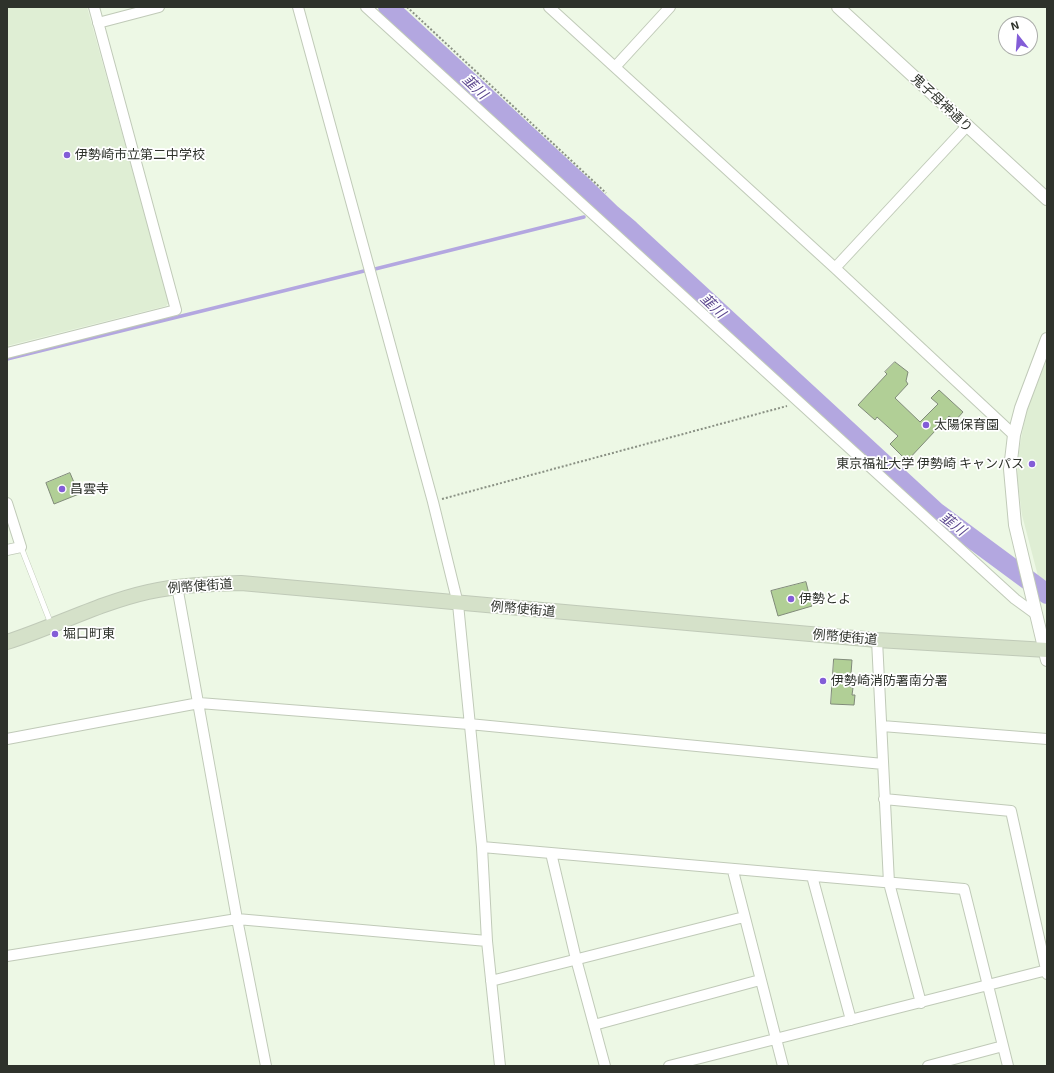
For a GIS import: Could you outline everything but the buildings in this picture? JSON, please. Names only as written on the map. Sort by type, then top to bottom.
[{"type":"main road","name":"例幣使街道","points":[[7,642],[146,592],[177,586],[241,583],[458,604],[1046,653]]},
{"type":"street","points":[[7,353],[176,310],[94,7]]},
{"type":"street","points":[[98,23],[159,7]]},
{"type":"street","points":[[298,7],[433,502],[458,604],[482,847],[487,942],[500,1066]]},
{"type":"street","points":[[366,7],[1015,599],[1037,615]]},
{"type":"street","points":[[549,7],[835,268],[1014,435]]},
{"type":"street","points":[[615,67],[670,7]]},
{"type":"street","name":"鬼子母神通り","points":[[838,7],[1047,199]]},
{"type":"street","points":[[835,268],[967,126]]},
{"type":"street","points":[[1046,653],[1015,525],[1011,497],[1010,469],[1014,435],[1021,408],[1047,339]]},
{"type":"street","points":[[7,503],[21,547],[7,550]]},
{"type":"street","points":[[177,586],[237,919],[266,1066]]},
{"type":"street","points":[[876,640],[882,726],[884,799],[889,883],[921,1003]]},
{"type":"street","points":[[7,739],[199,703],[469,724],[883,764]]},
{"type":"street","points":[[882,726],[1047,739]]},
{"type":"street","points":[[673,1066],[921,1003],[987,984],[1047,972],[1011,811],[884,799]]},
{"type":"street","points":[[482,847],[964,889],[1008,1066]]},
{"type":"street","points":[[551,853],[576,959],[605,1066]]},
{"type":"street","points":[[733,870],[783,1066]]},
{"type":"street","points":[[812,876],[851,1020]]},
{"type":"street","points":[[491,981],[744,917]]},
{"type":"street","points":[[7,956],[237,919],[487,942]]},
{"type":"street","points":[[594,1025],[760,980]]},
{"type":"street","points":[[928,1066],[1003,1046]]},
{"type":"lane","points":[[21,547],[52,626]]},
{"type":"path","points":[[407,7],[606,193]]},
{"type":"path","points":[[433,502],[799,402]]},
{"type":"shaded area","name":"伊勢崎市立第二中学校","points":[[7,7],[87,7],[169,302],[166,306],[7,346]]},
{"type":"shaded area","name":"東京福祉大学 伊勢崎 キャンパス","points":[[1047,359],[1047,581],[1038,576],[1022,515],[1017,477],[1019,450],[1026,412]]},
{"type":"waterway","name":"韮川","points":[[388,7],[936,512],[1047,594]]},
{"type":"waterway","points":[[596,210],[602,206]]},
{"type":"waterway","points":[[375,269],[584,217]]},
{"type":"waterway","points":[[7,359],[364,271]]},
{"type":"place","name":"伊勢崎市立第二中学校","points":[[67,155]]},
{"type":"place","name":"太陽保育園","points":[[926,425]]},
{"type":"place","name":"東京福祉大学 伊勢崎 キャンパス","points":[[1032,464]]},
{"type":"place","name":"昌雲寺","points":[[62,489]]},
{"type":"place","name":"伊勢とよ","points":[[791,599]]},
{"type":"place","name":"堀口町東","points":[[55,634]]},
{"type":"place","name":"伊勢崎消防署南分署","points":[[823,681]]}]
